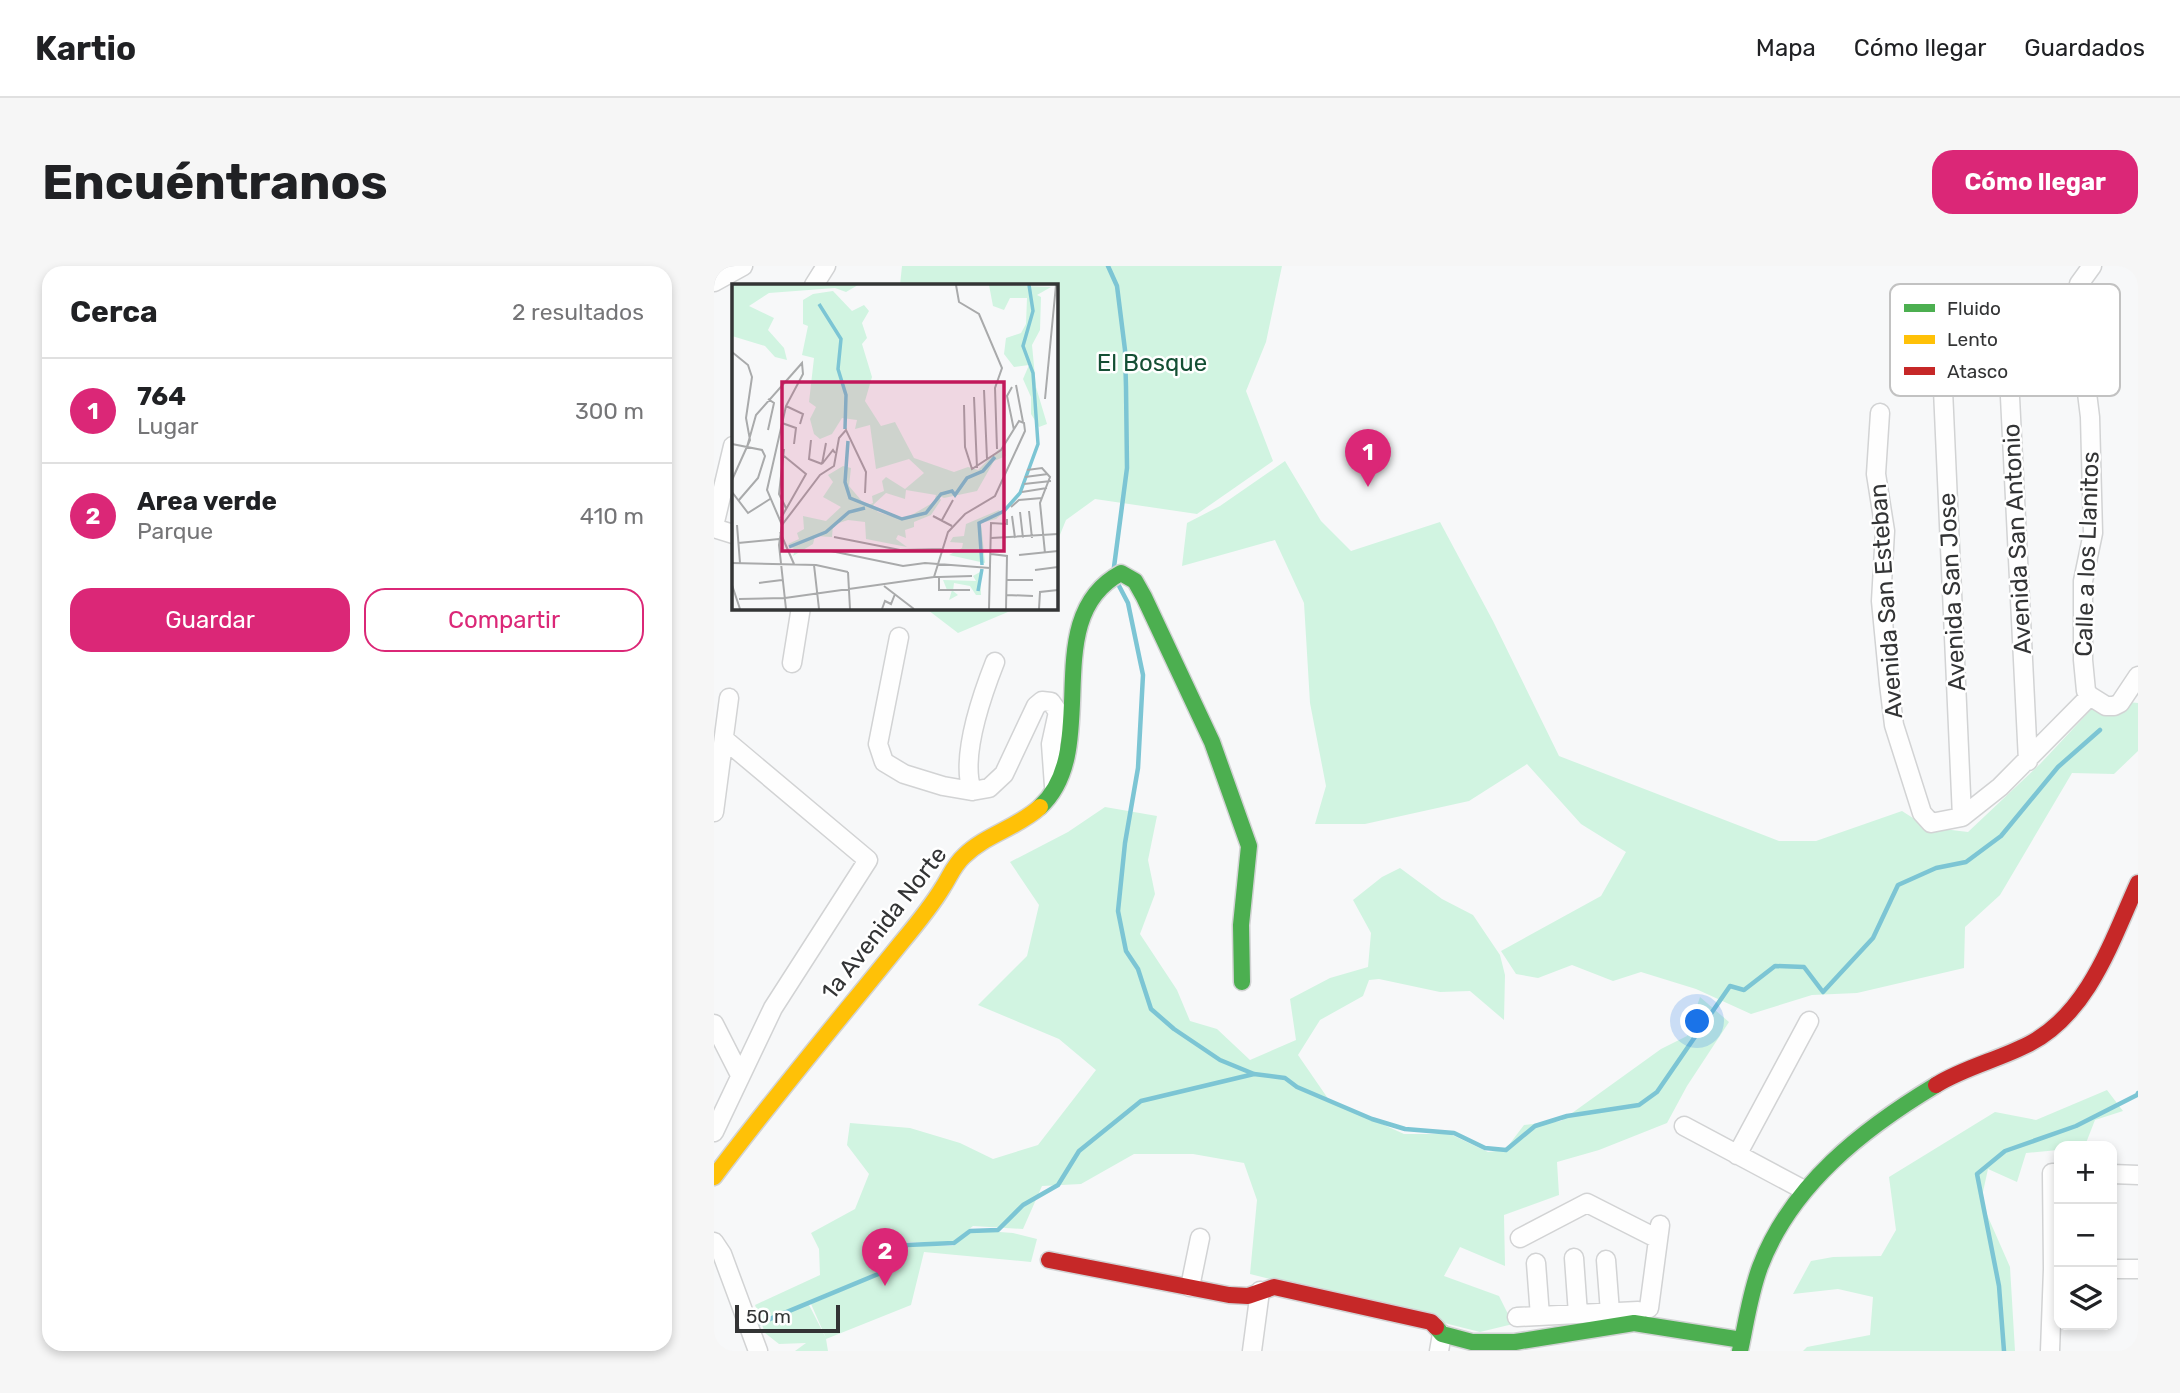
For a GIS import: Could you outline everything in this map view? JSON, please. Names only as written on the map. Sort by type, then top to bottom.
[{"type":"street","points":[[714,282],[743,266]]},
{"type":"street","points":[[815,284],[826,266]]},
{"type":"street","name":"Calle a los Llanitos","points":[[2079,284],[2092,266]]},
{"type":"street","name":"Avenida San Jose","points":[[1943,396],[1962,817]]},
{"type":"street","name":"Avenida San Antonio","points":[[2010,396],[2028,761]]},
{"type":"street","name":"Calle a los Llanitos","points":[[2087,396],[2092,533],[2083,581],[2084,684],[2090,696]]},
{"type":"street","name":"Avenida San Esteban","points":[[1880,413],[1876,474],[1885,531],[1881,601],[1894,725],[1922,813],[1931,823],[1962,817]]},
{"type":"street","points":[[732,450],[714,527],[732,534]]},
{"type":"street","name":"1a Avenida Norte","points":[[714,1177],[757,1118],[943,889],[954,866],[974,847],[1031,817],[1044,805],[1054,789],[1068,752],[1072,699],[1071,660],[1078,629],[1103,582],[1121,573],[1135,581],[1144,597],[1212,742],[1249,846],[1241,925],[1242,982]]},
{"type":"street","points":[[792,663],[801,609]]},
{"type":"street","points":[[899,637],[878,744],[884,762],[904,775],[943,786],[972,791],[989,788],[1004,775],[1036,706],[1042,701],[1052,702],[1058,712],[1051,744],[1054,789]]},
{"type":"street","points":[[972,791],[967,777],[978,706],[995,662]]},
{"type":"street","points":[[1962,817],[2028,761],[2090,696],[2106,706],[2114,706],[2120,703],[2138,676]]},
{"type":"street","points":[[714,812],[729,698]]},
{"type":"street","points":[[714,1132],[773,1008],[868,860],[723,739]]},
{"type":"street","points":[[1049,1259],[1228,1295],[1248,1296],[1274,1287],[1431,1322],[1440,1342],[1515,1342],[1634,1324],[1741,1345],[1756,1279],[1765,1254],[1804,1190],[1845,1147],[1884,1116],[1959,1071],[2039,1039],[2064,1017],[2099,968],[2138,883]]},
{"type":"street","points":[[1737,1154],[1809,1021]]},
{"type":"street","points":[[714,1024],[740,1075]]},
{"type":"street","points":[[1684,1126],[1804,1190]]},
{"type":"street","points":[[2117,1174],[2138,1175]]},
{"type":"street","points":[[1517,1317],[1644,1309],[1659,1232],[1587,1203],[1520,1238]]},
{"type":"street","points":[[2056,1204],[2056,1267]]},
{"type":"street","points":[[1190,1287],[1200,1238]]},
{"type":"street","points":[[714,1241],[722,1254],[758,1351]]},
{"type":"street","points":[[1574,1258],[1578,1314]]},
{"type":"street","points":[[1605,1261],[1610,1312]]},
{"type":"street","points":[[1536,1263],[1540,1316]]},
{"type":"street","points":[[2117,1269],[2138,1269]]},
{"type":"street","points":[[1252,1351],[1260,1291]]},
{"type":"street","points":[[2050,1351],[2054,1296]]},
{"type":"green space","name":"El Bosque","points":[[902,266],[1282,266],[1266,342],[1246,391],[1273,461],[1197,514],[1095,499],[1066,520],[1057,542],[1057,284],[900,284]]},
{"type":"green space","points":[[1285,461],[1321,521],[1351,551],[1440,522],[1493,621],[1559,756],[1779,841],[1816,841],[1902,811],[1927,827],[1968,832],[2040,764],[2101,699],[2138,703],[2138,751],[2114,774],[2072,773],[2000,895],[1965,927],[1964,968],[1857,993],[1812,995],[1751,1014],[1696,989],[1641,972],[1613,981],[1572,965],[1538,978],[1516,974],[1501,951],[1601,896],[1626,852],[1581,824],[1527,764],[1469,801],[1365,824],[1315,824],[1326,786],[1310,703],[1304,603],[1275,540],[1182,566],[1187,523],[1220,506]]},
{"type":"green space","points":[[927,609],[1015,609],[958,633]]},
{"type":"green space","points":[[1105,807],[1157,816],[1148,860],[1155,894],[1140,934],[1177,990],[1190,1021],[1217,1029],[1250,1060],[1296,1040],[1290,999],[1330,978],[1368,967],[1371,933],[1353,900],[1382,877],[1400,868],[1442,899],[1473,915],[1500,955],[1505,975],[1504,1020],[1470,991],[1440,992],[1379,979],[1369,980],[1363,996],[1320,1020],[1298,1055],[1329,1100],[1404,1134],[1450,1134],[1488,1152],[1505,1150],[1524,1125],[1561,1121],[1661,1049],[1687,1036],[1700,997],[1729,1022],[1687,1086],[1667,1123],[1599,1150],[1557,1162],[1559,1195],[1504,1215],[1505,1266],[1460,1247],[1444,1276],[1499,1296],[1513,1324],[1480,1332],[1250,1274],[1257,1200],[1244,1163],[1193,1154],[1134,1154],[1081,1184],[1042,1186],[1023,1229],[973,1226],[952,1243],[905,1242],[893,1265],[808,1303],[826,1338],[811,1304],[898,1267],[910,1245],[953,1246],[973,1230],[1013,1233],[1037,1239],[1031,1262],[924,1252],[911,1305],[826,1339],[828,1351],[795,1351],[806,1343],[779,1344],[765,1333],[755,1305],[820,1275],[819,1249],[811,1233],[855,1209],[869,1174],[847,1145],[850,1123],[910,1128],[960,1143],[993,1159],[1038,1145],[1096,1070],[1059,1039],[978,1005],[1027,956],[1039,905],[1010,862],[1068,832]]},
{"type":"green space","points":[[2107,1090],[2123,1111],[2095,1120],[2087,1141],[2054,1141],[2054,1150],[2026,1153],[2017,1182],[1988,1169],[1981,1201],[2010,1267],[2015,1351],[1803,1351],[1807,1347],[1870,1335],[1873,1297],[1838,1289],[1793,1294],[1811,1261],[1833,1257],[1881,1256],[1896,1230],[1889,1177],[1995,1112],[2036,1120]]},
{"type":"waterway","points":[[1108,266],[1117,286],[1125,350],[1126,387],[1127,468],[1114,567]]},
{"type":"waterway","points":[[1117,582],[1128,603],[1143,675],[1138,768],[1125,843],[1118,911],[1126,951],[1138,969],[1151,1009],[1174,1029],[1220,1060],[1254,1074],[1285,1078],[1297,1087],[1372,1119],[1405,1129],[1454,1133],[1485,1148],[1506,1150],[1535,1126],[1567,1116],[1639,1105],[1657,1092],[1730,986],[1744,990],[1775,966],[1804,967],[1823,992],[1873,938],[1898,885],[1936,868],[1966,862],[2001,836],[2058,767],[2100,730]]},
{"type":"waterway","points":[[753,1326],[895,1267],[907,1245],[954,1243],[970,1231],[998,1230],[1023,1205],[1058,1185],[1079,1151],[1141,1101],[1254,1074]]},
{"type":"waterway","points":[[2004,1351],[1999,1286],[1977,1174],[2005,1151],[2076,1126],[2138,1093]]},
{"type":"traffic: fast","points":[[1040,807],[1058,782],[1068,752],[1075,651],[1081,620],[1096,594],[1121,573],[1135,581],[1144,597],[1212,742],[1249,846],[1241,925],[1242,982]]},
{"type":"traffic: fast","points":[[1740,1351],[1760,1267],[1773,1237],[1790,1210],[1810,1185],[1856,1140],[1936,1085]]},
{"type":"traffic: fast","points":[[1436,1327],[1442,1334],[1472,1342],[1515,1342],[1634,1323],[1742,1340]]},
{"type":"traffic: slow","points":[[714,1177],[923,916],[961,859],[981,842],[1021,821],[1040,807]]},
{"type":"traffic: jam","points":[[1936,1085],[1958,1073],[2029,1044],[2050,1031],[2068,1014],[2108,951],[2138,883]]},
{"type":"traffic: jam","points":[[1049,1260],[1229,1295],[1248,1296],[1274,1287],[1431,1322],[1436,1327]]},
{"type":"place","name":"764","points":[[1368,487]]},
{"type":"place","name":"Area verde","points":[[885,1286]]}]
